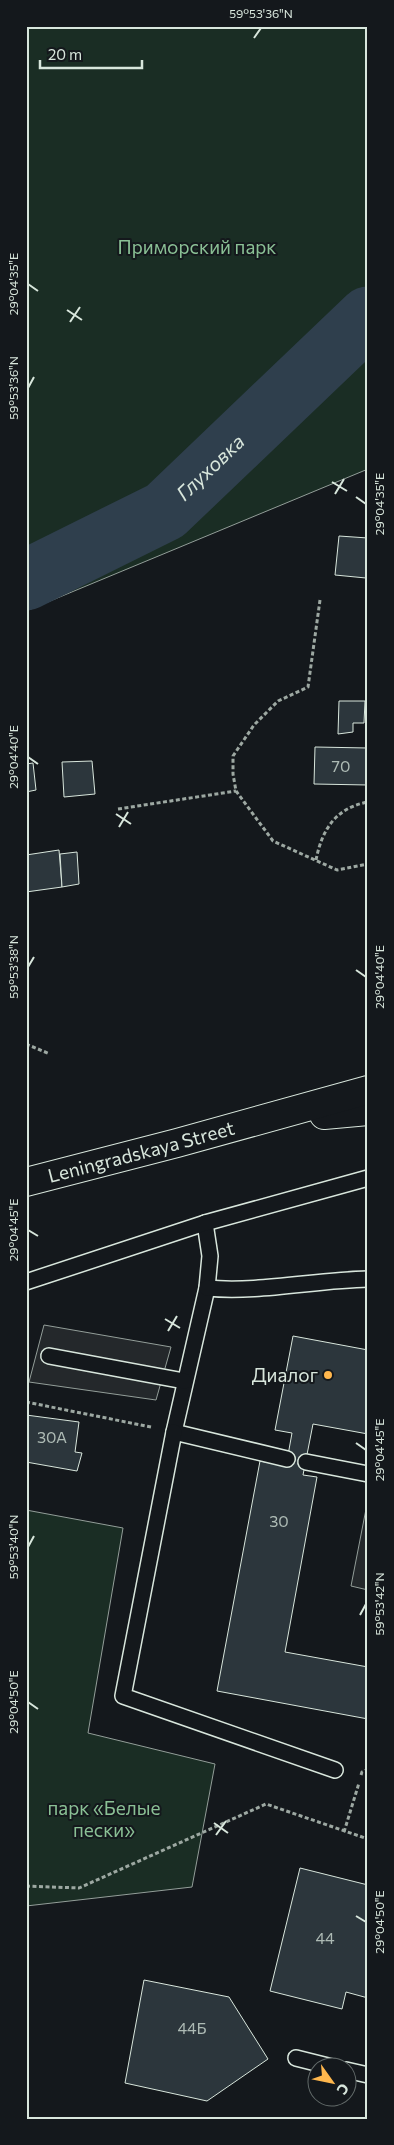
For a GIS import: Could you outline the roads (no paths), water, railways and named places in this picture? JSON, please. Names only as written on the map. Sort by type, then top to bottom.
[{"type":"main road","name":"Leningradskaya Street","points":[[26,1182],[177,1143],[368,1090]]},
{"type":"main road","name":"Leningradskaya Street","points":[[255,1120],[368,1111]]},
{"type":"lane","points":[[26,1282],[206,1223],[368,1178]]},
{"type":"lane","points":[[206,1223],[210,1256],[207,1288],[184,1381],[123,1696],[335,1770]]},
{"type":"lane","points":[[207,1288],[227,1290],[339,1280],[368,1280]]},
{"type":"lane","points":[[49,1356],[184,1381]]},
{"type":"lane","points":[[174,1432],[288,1459]]},
{"type":"lane","points":[[306,1462],[368,1474]]},
{"type":"lane","points":[[296,2058],[306,2060]]},
{"type":"waterway","name":"Глуховка","points":[[26,580],[165,511],[368,317]]},
{"type":"place","name":"Диалог","points":[[328,1375]]},
{"type":"park label","name":"Приморский парк","points":[[197,247]]},
{"type":"park label","name":"парк «Белые пески»","points":[[104,1819]]}]
